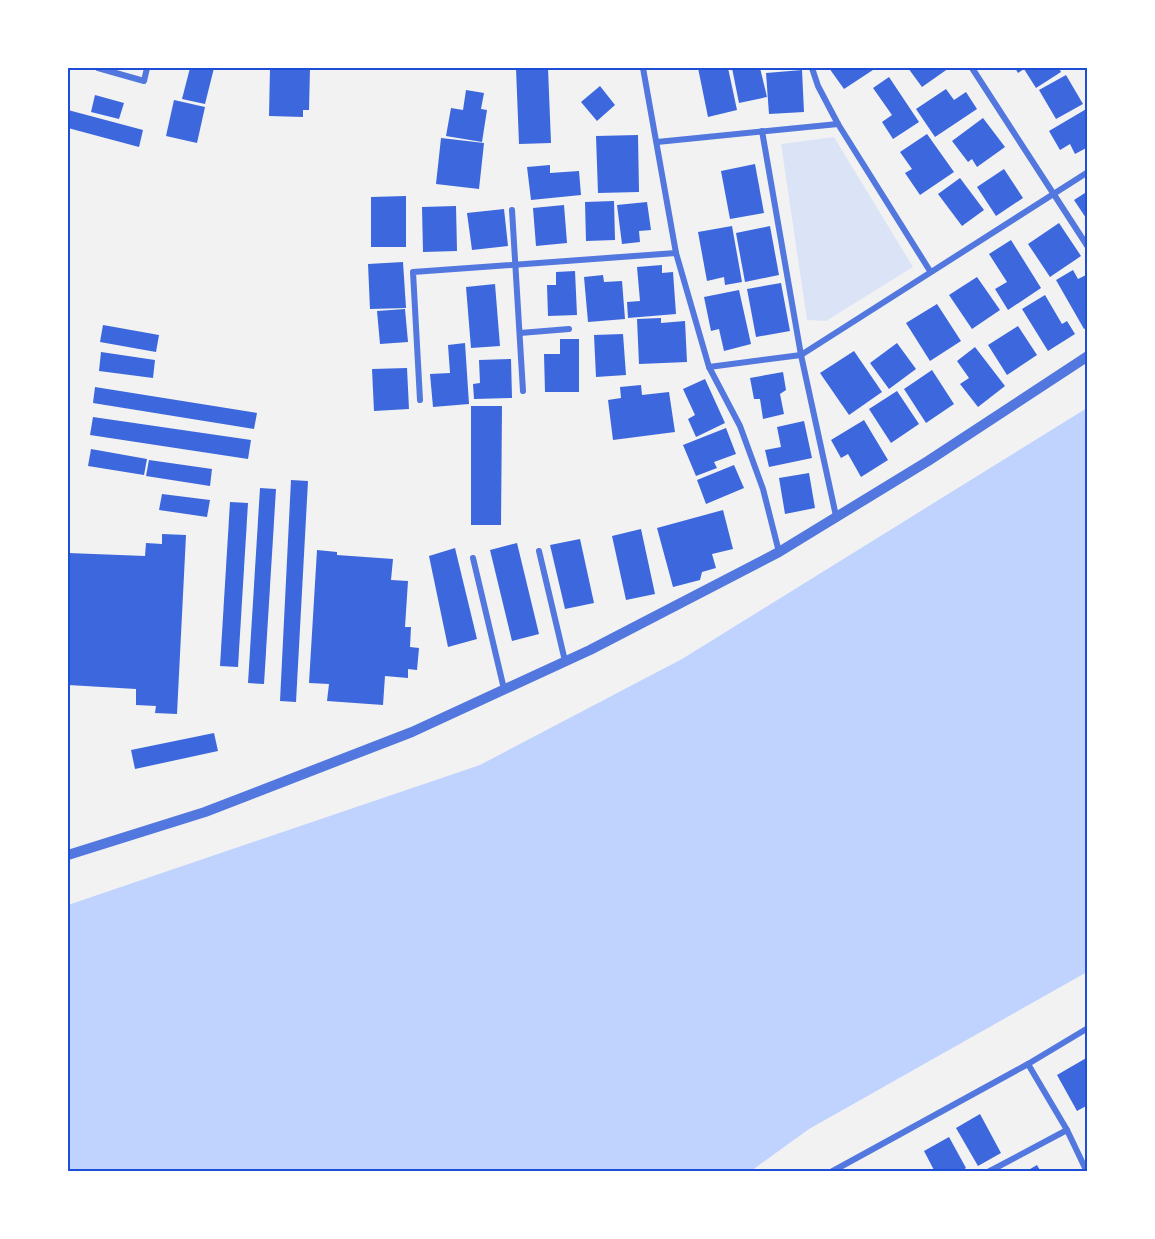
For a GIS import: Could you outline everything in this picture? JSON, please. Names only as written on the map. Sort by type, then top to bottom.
[{"type":"street","points":[[98,68],[144,81],[147,68]]},
{"type":"street","points":[[643,68],[676,253],[709,367],[744,436],[764,489],[779,552]]},
{"type":"street","points":[[812,68],[818,86],[838,124],[930,271]]},
{"type":"street","points":[[972,68],[1088,247]]},
{"type":"street","points":[[657,142],[838,124]]},
{"type":"street","points":[[762,131],[801,355],[836,516]]},
{"type":"street","points":[[709,367],[801,355],[1088,172]]},
{"type":"street","points":[[512,210],[523,390]]},
{"type":"street","points":[[420,400],[413,272],[676,253]]},
{"type":"street","points":[[519,333],[569,328]]},
{"type":"street","points":[[68,855],[204,812],[412,732],[566,661],[779,552],[928,461],[1088,356]]},
{"type":"street","points":[[539,551],[566,661]]},
{"type":"street","points":[[473,558],[504,689]]},
{"type":"street","points":[[831,1172],[1028,1064],[1088,1028]]},
{"type":"street","points":[[1028,1064],[1067,1130],[1087,1172]]},
{"type":"street","points":[[988,1172],[1067,1130]]},
{"type":"shaded area","points":[[834,137],[913,267],[826,321],[807,320],[781,144]]},
{"type":"water","points":[[1087,408],[1087,972],[809,1129],[751,1171],[68,1171],[68,905],[480,765],[682,659]]},
{"type":"building","points":[[190,68],[214,68],[205,104],[182,99]]},
{"type":"building","points":[[270,68],[310,68],[309,110],[303,110],[303,117],[269,116]]},
{"type":"building","points":[[516,68],[548,68],[551,143],[519,144]]},
{"type":"building","points":[[698,68],[728,68],[737,110],[708,117]]},
{"type":"building","points":[[732,68],[760,68],[767,97],[739,103]]},
{"type":"building","points":[[829,68],[876,68],[844,89]]},
{"type":"building","points":[[908,68],[949,68],[922,87]]},
{"type":"building","points":[[1015,68],[1059,68],[1061,72],[1036,88],[1024,69],[1018,73]]},
{"type":"building","points":[[802,70],[804,112],[769,114],[766,73]]},
{"type":"building","points":[[1066,75],[1083,104],[1056,119],[1039,90]]},
{"type":"building","points":[[889,77],[919,122],[893,139],[882,122],[892,115],[873,88]]},
{"type":"building","points":[[600,86],[615,105],[597,121],[581,102]]},
{"type":"building","points":[[946,89],[954,100],[966,92],[977,109],[935,137],[916,109]]},
{"type":"building","points":[[466,90],[484,93],[481,109],[487,110],[482,142],[446,136],[451,108],[463,110]]},
{"type":"building","points":[[95,95],[124,103],[119,119],[91,112]]},
{"type":"building","points":[[174,100],[205,107],[197,143],[166,136]]},
{"type":"building","points":[[1088,108],[1088,147],[1075,154],[1070,144],[1060,150],[1049,131]]},
{"type":"building","points":[[68,110],[143,130],[139,147],[68,128]]},
{"type":"building","points":[[983,118],[1005,147],[977,167],[972,159],[968,162],[952,141]]},
{"type":"building","points":[[927,134],[954,172],[920,195],[905,173],[912,169],[900,152]]},
{"type":"building","points":[[638,135],[639,192],[598,193],[596,136]]},
{"type":"building","points":[[441,138],[484,143],[479,189],[436,184]]},
{"type":"building","points":[[755,164],[764,213],[730,219],[721,171]]},
{"type":"building","points":[[550,165],[550,173],[579,171],[581,195],[531,200],[527,167]]},
{"type":"building","points":[[1004,169],[1023,198],[996,216],[977,187]]},
{"type":"building","points":[[960,178],[984,210],[962,226],[938,194]]},
{"type":"building","points":[[1088,191],[1088,221],[1074,200]]},
{"type":"building","points":[[406,196],[406,247],[371,247],[371,197]]},
{"type":"building","points":[[614,201],[615,240],[586,241],[585,202]]},
{"type":"building","points":[[647,202],[651,230],[639,231],[640,242],[622,244],[617,205]]},
{"type":"building","points":[[564,205],[567,243],[536,246],[533,208]]},
{"type":"building","points":[[456,206],[457,251],[423,252],[422,207]]},
{"type":"building","points":[[504,209],[508,246],[472,250],[467,213]]},
{"type":"building","points":[[1059,223],[1081,256],[1050,277],[1028,244]]},
{"type":"building","points":[[732,226],[742,282],[725,285],[724,277],[707,281],[698,232]]},
{"type":"building","points":[[770,226],[779,275],[745,282],[736,233]]},
{"type":"building","points":[[1011,240],[1041,288],[1008,310],[995,289],[1007,282],[989,254]]},
{"type":"building","points":[[403,262],[406,308],[370,309],[368,264]]},
{"type":"building","points":[[662,265],[662,273],[673,272],[676,314],[628,318],[627,302],[640,301],[637,267]]},
{"type":"building","points":[[1073,270],[1078,279],[1088,274],[1088,327],[1084,329],[1056,280]]},
{"type":"building","points":[[575,271],[577,315],[548,316],[547,285],[556,285],[556,272]]},
{"type":"building","points":[[603,275],[604,282],[622,281],[625,319],[588,322],[584,277]]},
{"type":"building","points":[[977,277],[1000,310],[972,329],[949,295]]},
{"type":"building","points":[[781,283],[790,331],[756,337],[747,289]]},
{"type":"building","points":[[495,284],[500,346],[471,348],[466,287]]},
{"type":"building","points":[[739,290],[751,344],[724,351],[719,329],[711,331],[704,297]]},
{"type":"building","points":[[1045,295],[1062,324],[1067,321],[1075,334],[1048,351],[1022,309]]},
{"type":"building","points":[[937,304],[961,341],[930,361],[906,323]]},
{"type":"building","points":[[405,309],[408,342],[380,344],[377,311]]},
{"type":"building","points":[[661,318],[661,323],[685,321],[687,362],[639,364],[637,319]]},
{"type":"building","points":[[103,325],[159,335],[156,352],[100,342]]},
{"type":"building","points":[[1018,326],[1037,355],[1007,375],[988,345]]},
{"type":"building","points":[[623,334],[626,375],[596,377],[594,335]]},
{"type":"building","points":[[560,339],[579,339],[579,392],[545,392],[544,354],[560,354]]},
{"type":"building","points":[[465,343],[469,404],[433,407],[430,374],[450,373],[448,345]]},
{"type":"building","points":[[897,343],[916,369],[889,389],[870,363]]},
{"type":"building","points":[[975,347],[1005,386],[978,407],[960,384],[969,378],[957,361]]},
{"type":"building","points":[[854,351],[882,392],[849,415],[820,373]]},
{"type":"building","points":[[101,352],[155,360],[153,378],[99,371]]},
{"type":"building","points":[[511,359],[512,398],[474,399],[473,384],[480,383],[479,360]]},
{"type":"building","points":[[407,368],[409,409],[374,411],[372,369]]},
{"type":"building","points":[[932,370],[954,404],[926,423],[904,389]]},
{"type":"building","points":[[783,372],[786,390],[780,394],[784,414],[763,419],[760,399],[754,399],[750,378]]},
{"type":"building","points":[[705,379],[725,423],[696,437],[688,419],[695,415],[683,389]]},
{"type":"building","points":[[641,385],[642,395],[669,392],[675,432],[613,440],[608,400],[621,398],[620,387]]},
{"type":"building","points":[[95,387],[257,413],[254,429],[93,403]]},
{"type":"building","points":[[897,391],[919,424],[891,443],[869,409]]},
{"type":"building","points":[[471,406],[502,406],[501,525],[471,525]]},
{"type":"building","points":[[93,417],[251,440],[248,459],[90,435]]},
{"type":"building","points":[[864,420],[888,460],[861,477],[848,454],[841,458],[831,440]]},
{"type":"building","points":[[804,421],[812,458],[769,467],[765,450],[781,447],[777,427]]},
{"type":"building","points":[[726,428],[736,454],[714,462],[717,468],[696,476],[683,445]]},
{"type":"building","points":[[91,449],[147,459],[144,475],[88,466]]},
{"type":"building","points":[[149,460],[212,469],[210,486],[146,476]]},
{"type":"building","points":[[734,465],[744,488],[706,504],[697,480]]},
{"type":"building","points":[[809,473],[815,508],[785,514],[779,478]]},
{"type":"building","points":[[291,480],[308,481],[296,702],[280,701]]},
{"type":"building","points":[[260,488],[276,489],[264,684],[248,683]]},
{"type":"building","points":[[162,494],[210,500],[207,517],[159,510]]},
{"type":"building","points":[[230,502],[248,503],[238,667],[220,666]]},
{"type":"building","points":[[723,510],[733,549],[712,554],[716,568],[702,572],[700,580],[673,587],[657,528]]},
{"type":"building","points":[[641,529],[655,594],[626,600],[612,536]]},
{"type":"building","points":[[162,534],[186,535],[177,714],[155,713],[156,706],[136,705],[136,689],[68,685],[68,553],[145,556],[146,543],[162,544]]},
{"type":"building","points":[[580,539],[594,603],[565,609],[550,545]]},
{"type":"building","points":[[517,543],[539,634],[512,641],[490,550]]},
{"type":"building","points":[[455,548],[477,639],[448,647],[429,556]]},
{"type":"building","points":[[317,550],[337,552],[337,555],[393,559],[391,580],[408,581],[405,627],[411,627],[410,647],[419,648],[417,670],[408,669],[408,678],[385,676],[383,705],[327,701],[329,684],[309,683]]},
{"type":"building","points":[[214,733],[218,751],[135,769],[131,750]]},
{"type":"building","points":[[1088,1057],[1088,1105],[1077,1111],[1057,1075]]},
{"type":"building","points":[[980,1114],[1001,1153],[978,1166],[956,1128]]},
{"type":"building","points":[[949,1137],[966,1168],[960,1172],[935,1172],[924,1151]]},
{"type":"building","points":[[1037,1165],[1041,1172],[1025,1172]]}]
